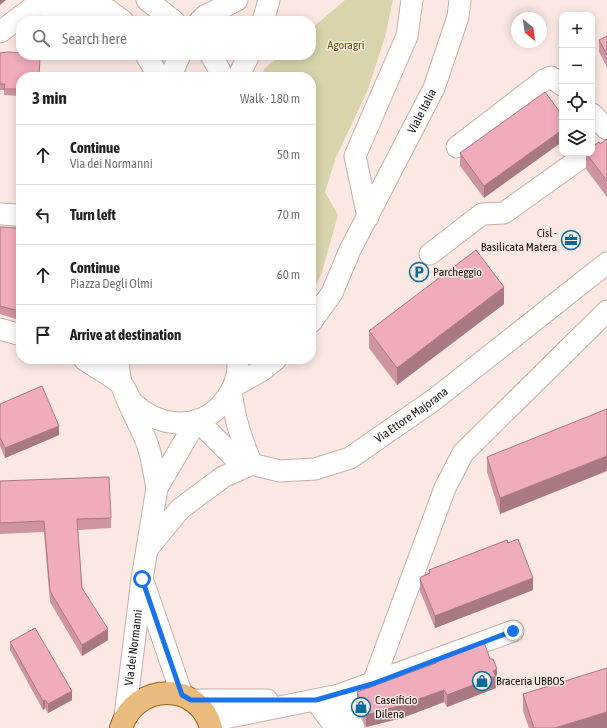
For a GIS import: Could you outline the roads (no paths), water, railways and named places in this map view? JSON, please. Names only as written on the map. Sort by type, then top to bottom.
[{"type":"main road","points":[[123,722],[140,701],[150,696],[171,693],[186,698],[202,709],[210,724]]},
{"type":"street","points":[[110,0],[121,16]]},
{"type":"street","points":[[147,0],[168,16]]},
{"type":"street","points":[[205,16],[237,0]]},
{"type":"street","points":[[264,16],[269,0]]},
{"type":"street","points":[[368,217],[355,156],[407,36],[412,0]]},
{"type":"street","name":"Viale Italia","points":[[317,309],[332,293],[350,250],[434,88],[458,17],[460,0]]},
{"type":"street","points":[[20,16],[37,2],[108,10],[117,16]]},
{"type":"street","points":[[0,32],[16,19]]},
{"type":"street","points":[[149,60],[156,72]]},
{"type":"street","points":[[172,72],[178,60]]},
{"type":"street","points":[[213,60],[220,72]]},
{"type":"street","points":[[240,72],[246,60]]},
{"type":"street","points":[[457,146],[544,80],[551,77],[561,84]]},
{"type":"street","points":[[595,117],[607,129]]},
{"type":"street","points":[[595,148],[607,140]]},
{"type":"street","points":[[430,254],[482,214],[504,213],[584,156]]},
{"type":"street","points":[[0,214],[16,215]]},
{"type":"street","name":"Via Ettore Majorana","points":[[197,420],[238,461],[280,471],[315,468],[350,458],[435,399],[607,263]]},
{"type":"street","points":[[372,684],[445,488],[463,453],[607,311]]},
{"type":"street","points":[[0,329],[16,334]]},
{"type":"street","points":[[91,364],[122,385],[131,401],[145,413],[161,421],[179,424],[197,420],[213,413],[225,401],[232,388],[238,369],[238,364]]},
{"type":"street","points":[[118,364],[122,385],[132,414],[147,443],[157,488]]},
{"type":"street","points":[[232,388],[262,371],[270,364]]},
{"type":"street","points":[[147,549],[180,509],[223,477],[252,464],[243,444],[234,413],[232,388]]},
{"type":"street","points":[[157,488],[197,420]]},
{"type":"street","name":"Via dei Normanni","points":[[123,722],[142,579],[157,488]]},
{"type":"street","name":"Via dei Normanni","points":[[142,579],[186,698]]},
{"type":"street","points":[[210,724],[339,695],[513,631]]},
{"type":"street","points":[[339,695],[354,728]]},
{"type":"street","points":[[186,698],[316,700]]},
{"type":"street","points":[[316,700],[336,728]]},
{"type":"place","name":"Cisl - Basilicata Matera","points":[[571,240]]},
{"type":"place","name":"Parcheggio","points":[[419,272]]},
{"type":"place","name":"Braceria UBBOS","points":[[482,681]]},
{"type":"place","name":"Caseificio Dilena","points":[[361,707]]},
{"type":"park label","name":"Agoragri","points":[[346,45]]}]
